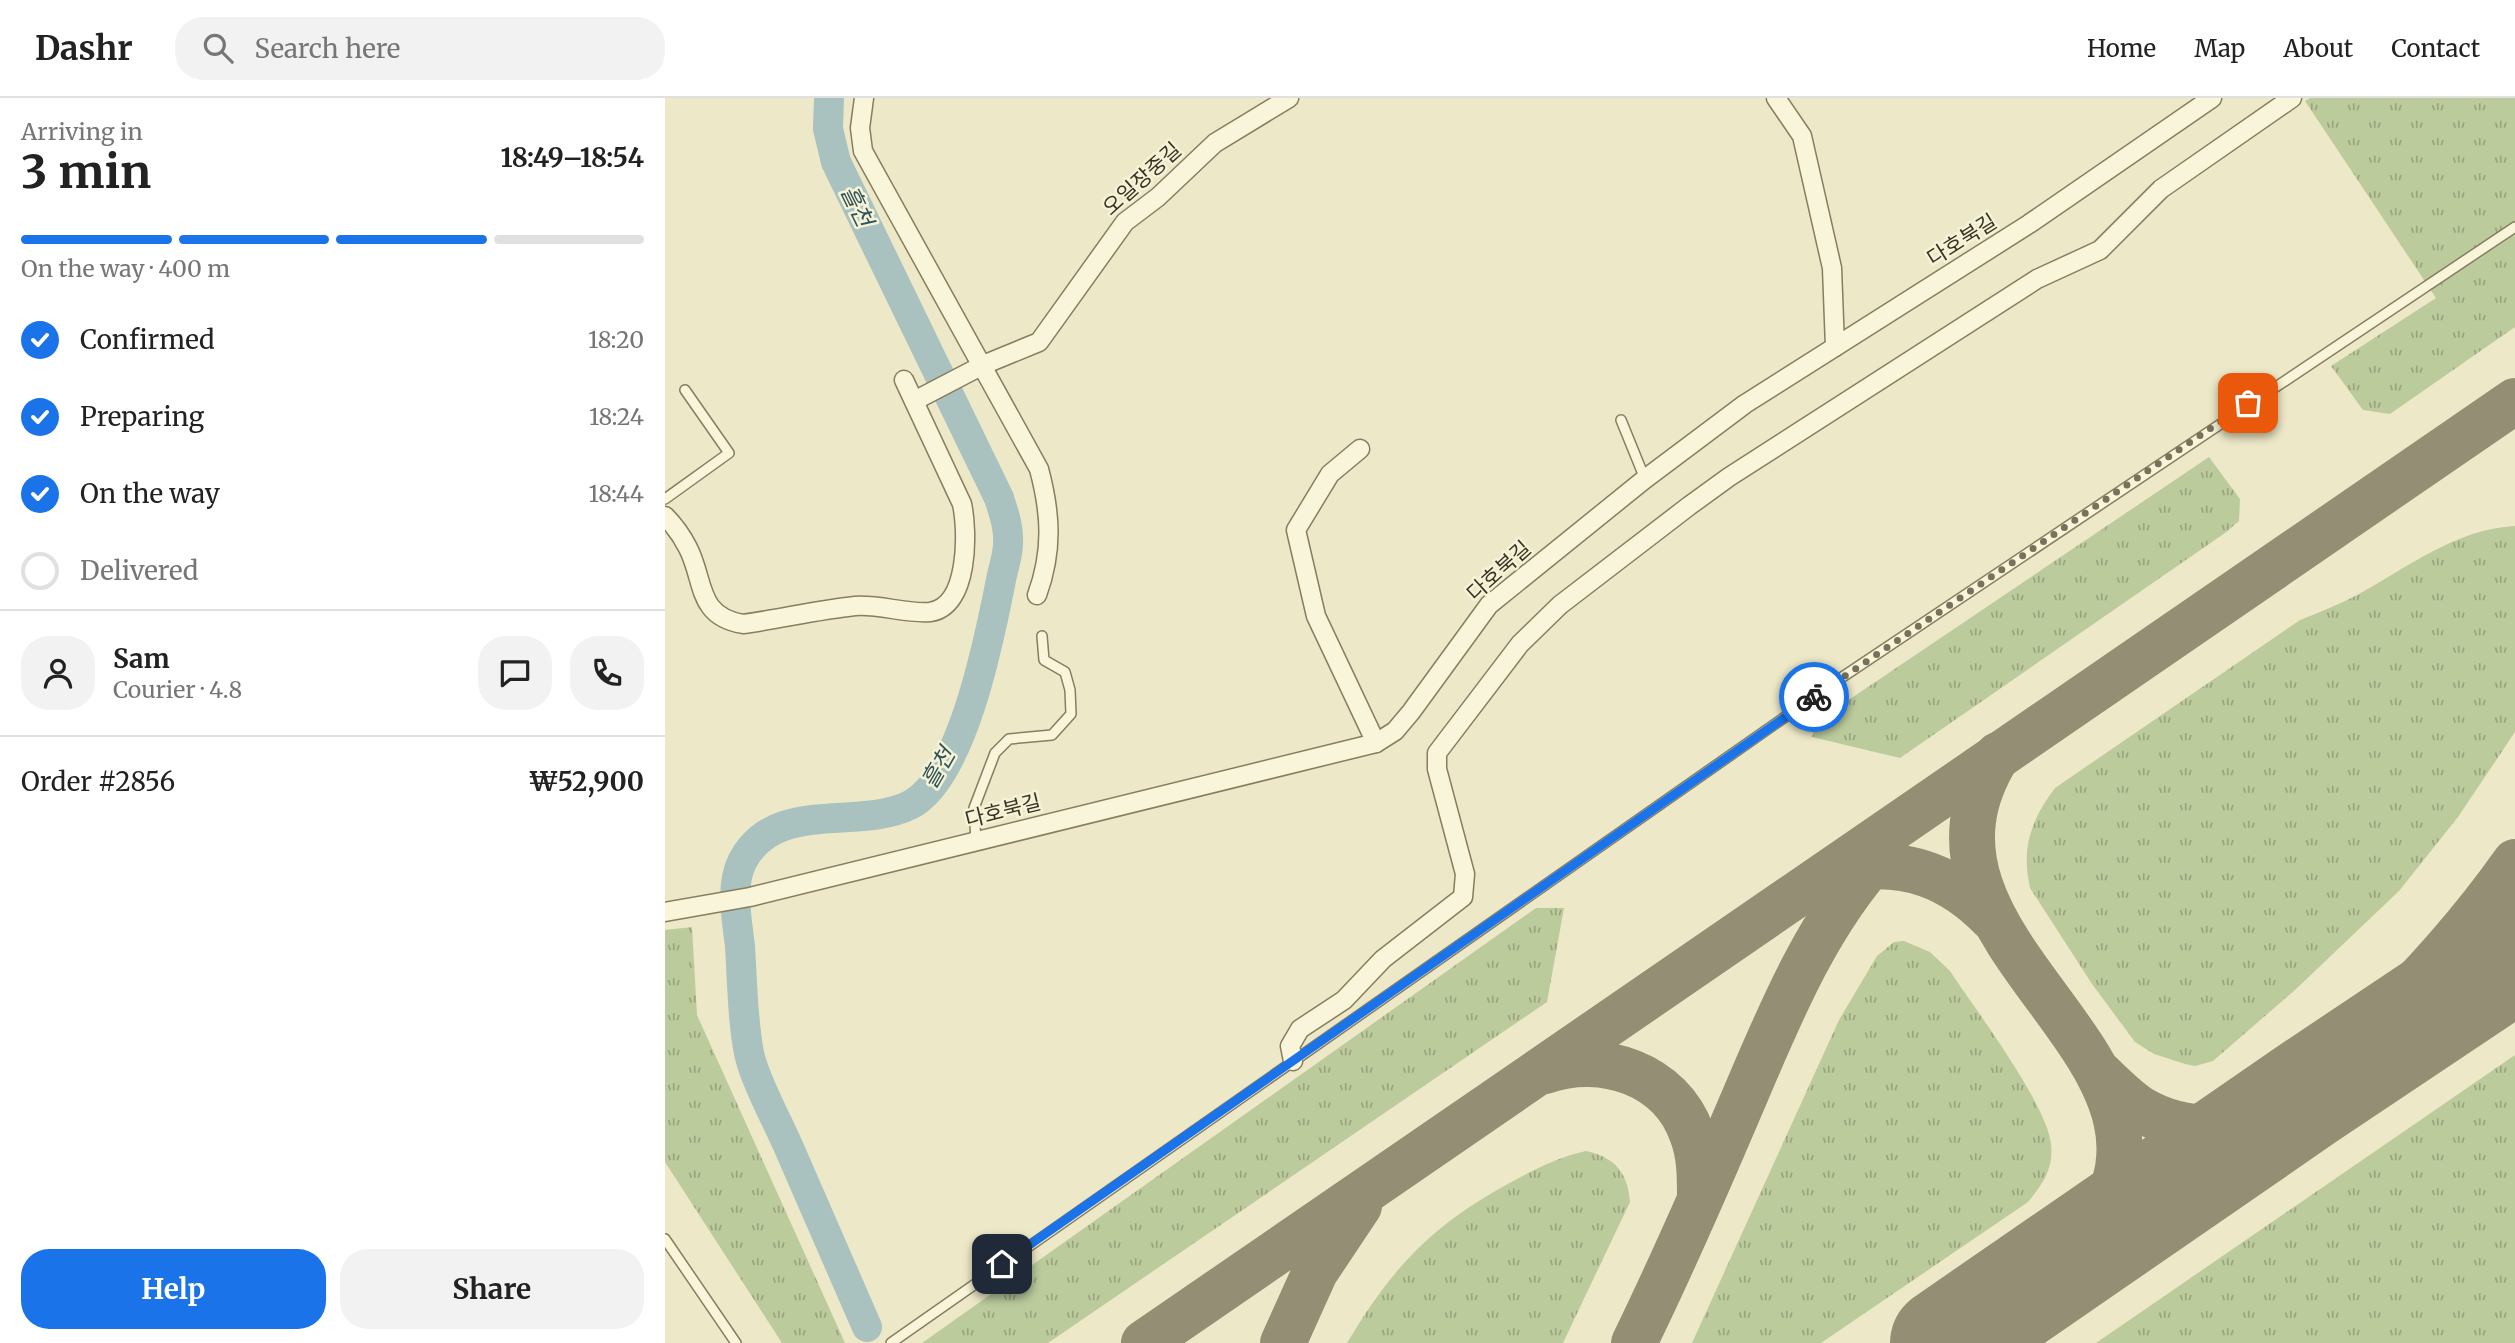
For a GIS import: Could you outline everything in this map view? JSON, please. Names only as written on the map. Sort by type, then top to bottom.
[{"type":"street","points":[[864,98],[860,128],[863,150],[1039,469],[1051,524],[1049,550],[1037,595]]},
{"type":"street","name":"오일장중길","points":[[914,401],[983,365],[1039,342],[1125,222],[1158,197],[1215,143],[1289,98]]},
{"type":"street","points":[[1776,98],[1802,136],[1832,268],[1835,347]]},
{"type":"street","name":"다호북길","points":[[665,912],[750,897],[1376,743],[1395,731],[1411,712],[1489,605],[1644,480],[1745,404],[2029,224],[2213,98]]},
{"type":"street","points":[[1293,1061],[1290,1046],[1300,1029],[1344,1000],[1383,959],[1463,897],[1465,874],[1437,769],[1437,753],[1479,694],[1560,605],[1729,477],[2038,279],[2100,250],[2161,189],[2292,98]]},
{"type":"street","points":[[665,516],[688,548],[709,606],[731,622],[743,624],[855,606],[921,611],[942,608],[950,601],[964,560],[965,518],[962,504],[904,380]]},
{"type":"street","points":[[1360,449],[1329,474],[1296,530],[1316,615],[1376,743]]},
{"type":"lane","points":[[891,1343],[1835,682],[2515,227]]},
{"type":"lane","points":[[665,499],[729,453],[685,390]]},
{"type":"lane","points":[[1621,420],[1644,480]]},
{"type":"lane","points":[[976,841],[974,808],[995,753],[1009,739],[1052,735],[1071,714],[1070,690],[1065,672],[1044,660],[1042,636]]},
{"type":"lane","points":[[665,1239],[736,1343]]},
{"type":"green space","points":[[2310,98],[2515,98],[2515,327],[2390,414],[2363,410],[2331,366],[2436,298],[2305,101]]},
{"type":"green space","points":[[2209,457],[2240,499],[2239,521],[2225,533],[1900,758],[1812,737],[1816,722]]},
{"type":"green space","points":[[2515,526],[2515,732],[2458,817],[2399,891],[2295,990],[2213,1061],[2195,1066],[2185,1064],[2154,1054],[2135,1042],[2092,984],[2030,888],[2027,860],[2030,835],[2034,823],[2055,788],[2300,620],[2359,594],[2414,561],[2453,542],[2473,534]]},
{"type":"green space","points":[[1536,908],[1564,908],[1547,1002],[1048,1343],[922,1343]]},
{"type":"green space","points":[[692,927],[697,1015],[845,1343],[782,1343],[665,1162],[665,930]]},
{"type":"green space","points":[[1904,941],[1930,952],[1950,971],[2024,1082],[2047,1127],[2051,1144],[2051,1161],[2043,1182],[2028,1202],[1821,1343],[1692,1343],[1839,1020],[1877,956],[1894,942]]},
{"type":"green space","points":[[2515,1055],[2515,1343],[2096,1343]]},
{"type":"green space","points":[[1586,1151],[1605,1157],[1618,1168],[1626,1183],[1630,1202],[1563,1343],[1347,1343],[1397,1271],[1435,1233],[1481,1200],[1517,1179],[1556,1160]]},
{"type":"waterway","name":"흘천","points":[[829,98],[828,129],[836,162],[999,498],[1008,538],[990,635],[971,703],[945,766],[929,790],[910,805],[889,812],[819,819],[774,830],[756,842],[742,862],[736,882],[735,904],[751,1061],[867,1327]]},
{"type":"taxiway","points":[[1144,1343],[2515,401]]},
{"type":"taxiway","points":[[1998,755],[1972,826],[1982,890],[2014,951],[2094,1067],[2117,1126],[2113,1189],[2067,1258]]},
{"type":"taxiway","points":[[1634,1343],[1801,972],[1838,909],[1883,851]]},
{"type":"taxiway","points":[[2257,1129],[2328,1069],[2427,971],[2458,936],[2515,862]]},
{"type":"taxiway","points":[[1849,869],[1890,867],[1927,874],[1961,892],[1992,918]]},
{"type":"taxiway","points":[[1545,1071],[1589,1064],[1611,1066],[1632,1072],[1651,1082],[1668,1096],[1682,1113],[1692,1134],[1697,1149],[1700,1197]]},
{"type":"taxiway","points":[[2100,1074],[2142,1110],[2176,1124],[2213,1128],[2232,1126],[2267,1116],[2283,1107]]},
{"type":"taxiway","points":[[1283,1343],[1315,1272],[1359,1206]]},
{"type":"runway","points":[[1946,1343],[2307,1094],[2515,955]]},
{"type":"way so far","points":[[1814,697],[2248,403]]},
{"type":"route","points":[[1002,1264],[1814,697]]}]
